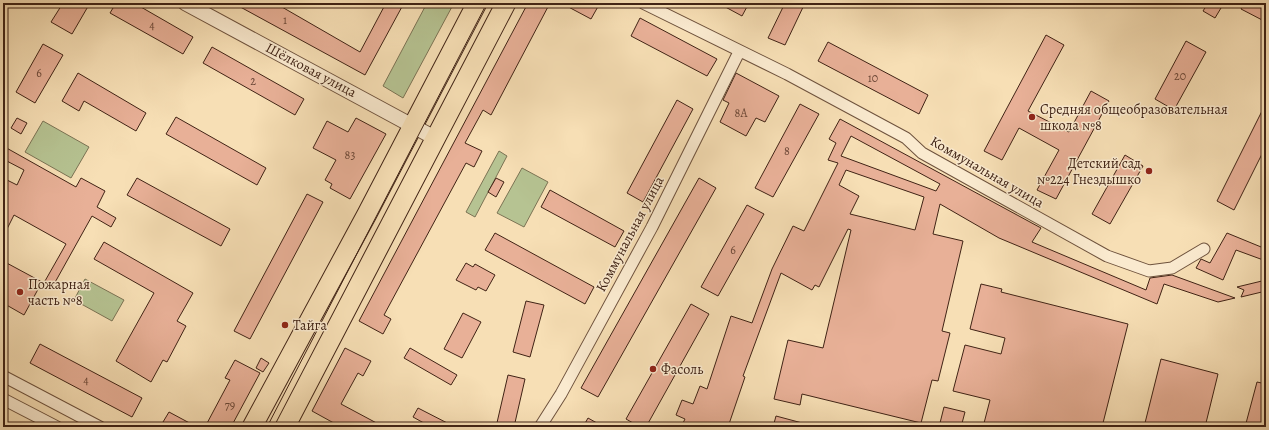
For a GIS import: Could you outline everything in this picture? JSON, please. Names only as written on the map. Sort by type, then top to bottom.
[{"type":"highway","points":[[252,427],[477,3]]},
{"type":"highway","points":[[285,427],[506,3]]},
{"type":"street","name":"Шёлковая улица","points":[[185,3],[436,138]]},
{"type":"street","name":"Коммунальная улица","points":[[643,3],[739,52],[787,74],[906,138],[928,157],[1107,256],[1149,271],[1172,268],[1204,249]]},
{"type":"street","name":"Коммунальная улица","points":[[540,427],[564,388],[652,227],[739,52]]},
{"type":"street","points":[[3,376],[100,427]]},
{"type":"street","points":[[3,399],[57,427]]},
{"type":"green space","points":[[427,3],[454,3],[403,98],[383,86]]},
{"type":"green space","points":[[43,121],[89,147],[71,178],[25,152]]},
{"type":"green space","points":[[499,151],[507,156],[475,217],[466,212]]},
{"type":"green space","points":[[522,168],[548,182],[524,227],[497,213]]},
{"type":"green space","points":[[85,279],[124,300],[112,321],[74,300]]},
{"type":"building","points":[[63,3],[90,3],[72,34],[51,22]]},
{"type":"building","points":[[116,3],[134,3],[193,37],[183,54],[110,13]]},
{"type":"building","points":[[233,3],[275,3],[360,52],[386,3],[404,3],[365,75]]},
{"type":"building","points":[[528,3],[550,3],[491,115],[483,110],[465,143],[482,151],[474,167],[466,163],[384,315],[391,319],[383,334],[359,321]]},
{"type":"building","points":[[561,3],[600,3],[591,19]]},
{"type":"building","points":[[718,3],[749,3],[742,16]]},
{"type":"building","points":[[785,3],[805,3],[785,45],[768,38]]},
{"type":"building","points":[[1208,3],[1212,3],[1221,8],[1215,18],[1203,11]]},
{"type":"building","points":[[1244,3],[1266,3],[1266,22],[1241,9]]},
{"type":"building","points":[[640,18],[717,59],[707,76],[631,36]]},
{"type":"building","points":[[1046,35],[1064,45],[1028,111],[1069,132],[1091,91],[1109,101],[1056,199],[1037,190],[1059,150],[1019,128],[1002,160],[984,151]]},
{"type":"building","points":[[1186,41],[1206,52],[1174,110],[1155,99]]},
{"type":"building","points":[[828,42],[928,95],[919,114],[818,61]]},
{"type":"building","points":[[43,44],[63,55],[35,103],[16,92]]},
{"type":"building","points":[[212,47],[304,99],[295,115],[203,63]]},
{"type":"building","points":[[78,73],[146,113],[136,131],[84,101],[79,111],[62,101]]},
{"type":"building","points":[[736,73],[779,96],[765,122],[756,118],[746,136],[720,122],[729,103],[723,100]]},
{"type":"building","points":[[677,100],[693,109],[643,202],[627,193]]},
{"type":"building","points":[[1266,103],[1266,146],[1234,210],[1217,201]]},
{"type":"building","points":[[800,104],[819,114],[773,197],[755,188]]},
{"type":"building","points":[[176,117],[266,168],[257,185],[166,134]]},
{"type":"building","points":[[17,118],[27,123],[21,134],[11,128]]},
{"type":"building","points":[[356,118],[386,134],[350,199],[330,188],[332,184],[325,180],[336,160],[313,148],[327,121],[348,132]]},
{"type":"building","points":[[840,119],[1041,228],[1032,242],[1146,290],[1150,278],[1172,275],[1235,298],[1218,302],[1164,284],[1157,304],[999,238],[940,204],[933,234],[963,241],[942,331],[950,333],[938,381],[932,380],[921,423],[802,394],[800,405],[774,399],[788,340],[823,348],[851,230],[848,229],[819,287],[815,285],[812,290],[781,273],[743,376],[745,377],[728,427],[681,427],[685,419],[676,415],[682,400],[693,404],[700,386],[707,389],[731,316],[752,323],[772,269],[793,226],[804,231],[838,163],[828,160],[836,143],[829,139]],"holes":[[[851,136],[940,184],[936,191],[841,156]],[[846,170],[924,197],[915,230],[850,214],[859,196],[839,185]]]},
{"type":"building","points":[[3,146],[76,187],[81,178],[105,191],[97,207],[116,218],[111,227],[92,216],[53,286],[45,281],[66,244],[14,215],[3,237],[3,178],[17,185],[24,170],[3,159]]},
{"type":"building","points":[[1125,155],[1143,166],[1110,224],[1092,214]]},
{"type":"building","points":[[137,178],[230,229],[221,246],[127,195]]},
{"type":"building","points":[[496,178],[504,182],[496,197],[488,192]]},
{"type":"building","points":[[699,178],[716,188],[598,397],[581,388]]},
{"type":"building","points":[[550,190],[624,231],[615,247],[541,207]]},
{"type":"building","points":[[307,194],[323,202],[250,339],[234,331]]},
{"type":"building","points":[[747,205],[764,214],[718,296],[701,287]]},
{"type":"building","points":[[495,233],[594,287],[585,304],[485,250]]},
{"type":"building","points":[[1227,233],[1266,249],[1266,261],[1236,250],[1223,280],[1196,268],[1201,259],[1210,263]]},
{"type":"building","points":[[104,242],[193,293],[177,321],[186,326],[167,362],[163,360],[151,382],[116,361],[154,293],[94,259]]},
{"type":"building","name":"Пожарная часть №8","points":[[3,261],[42,282],[24,315],[3,303]]},
{"type":"building","points":[[466,263],[473,267],[475,264],[495,275],[486,291],[478,287],[476,290],[456,280]]},
{"type":"building","points":[[1266,280],[1266,291],[1241,297],[1244,290],[1237,287]]},
{"type":"building","points":[[981,284],[1002,289],[1001,292],[1128,324],[1102,427],[983,427],[990,400],[953,391],[965,345],[1001,354],[1005,338],[970,329]]},
{"type":"building","points":[[526,301],[544,305],[530,357],[513,352]]},
{"type":"building","points":[[691,304],[709,314],[646,427],[640,427],[626,419]]},
{"type":"building","points":[[463,313],[481,322],[462,358],[444,349]]},
{"type":"building","points":[[40,344],[142,398],[132,417],[30,363]]},
{"type":"building","points":[[345,348],[371,361],[363,376],[358,373],[341,404],[384,427],[341,427],[312,411]]},
{"type":"building","points":[[410,348],[457,375],[451,385],[404,358]]},
{"type":"building","points":[[261,358],[269,363],[263,372],[256,368]]},
{"type":"building","points":[[1161,359],[1218,374],[1205,427],[1144,427]]},
{"type":"building","points":[[235,360],[260,373],[231,427],[205,427],[230,380],[225,378]]},
{"type":"building","points":[[508,375],[525,379],[514,427],[496,427]]},
{"type":"building","points":[[1257,382],[1266,384],[1266,427],[1245,427]]},
{"type":"building","points":[[944,407],[965,412],[961,427],[939,427]]},
{"type":"building","points":[[418,408],[455,427],[431,427],[413,417]]},
{"type":"building","points":[[169,412],[197,427],[160,427]]},
{"type":"building","points":[[776,416],[806,424],[806,427],[773,427]]},
{"type":"building","points":[[588,418],[604,427],[583,427]]},
{"type":"tram line","points":[[267,427],[487,3]]},
{"type":"place","name":"Средняя общеобразовательная школа №8","points":[[1032,117]]},
{"type":"place","name":"Детский сад №224 Гнездышко","points":[[1149,171]]},
{"type":"place","name":"Пожарная часть №8","points":[[20,292]]},
{"type":"place","name":"Тайга","points":[[285,325]]},
{"type":"place","name":"Фасоль","points":[[653,369]]}]
